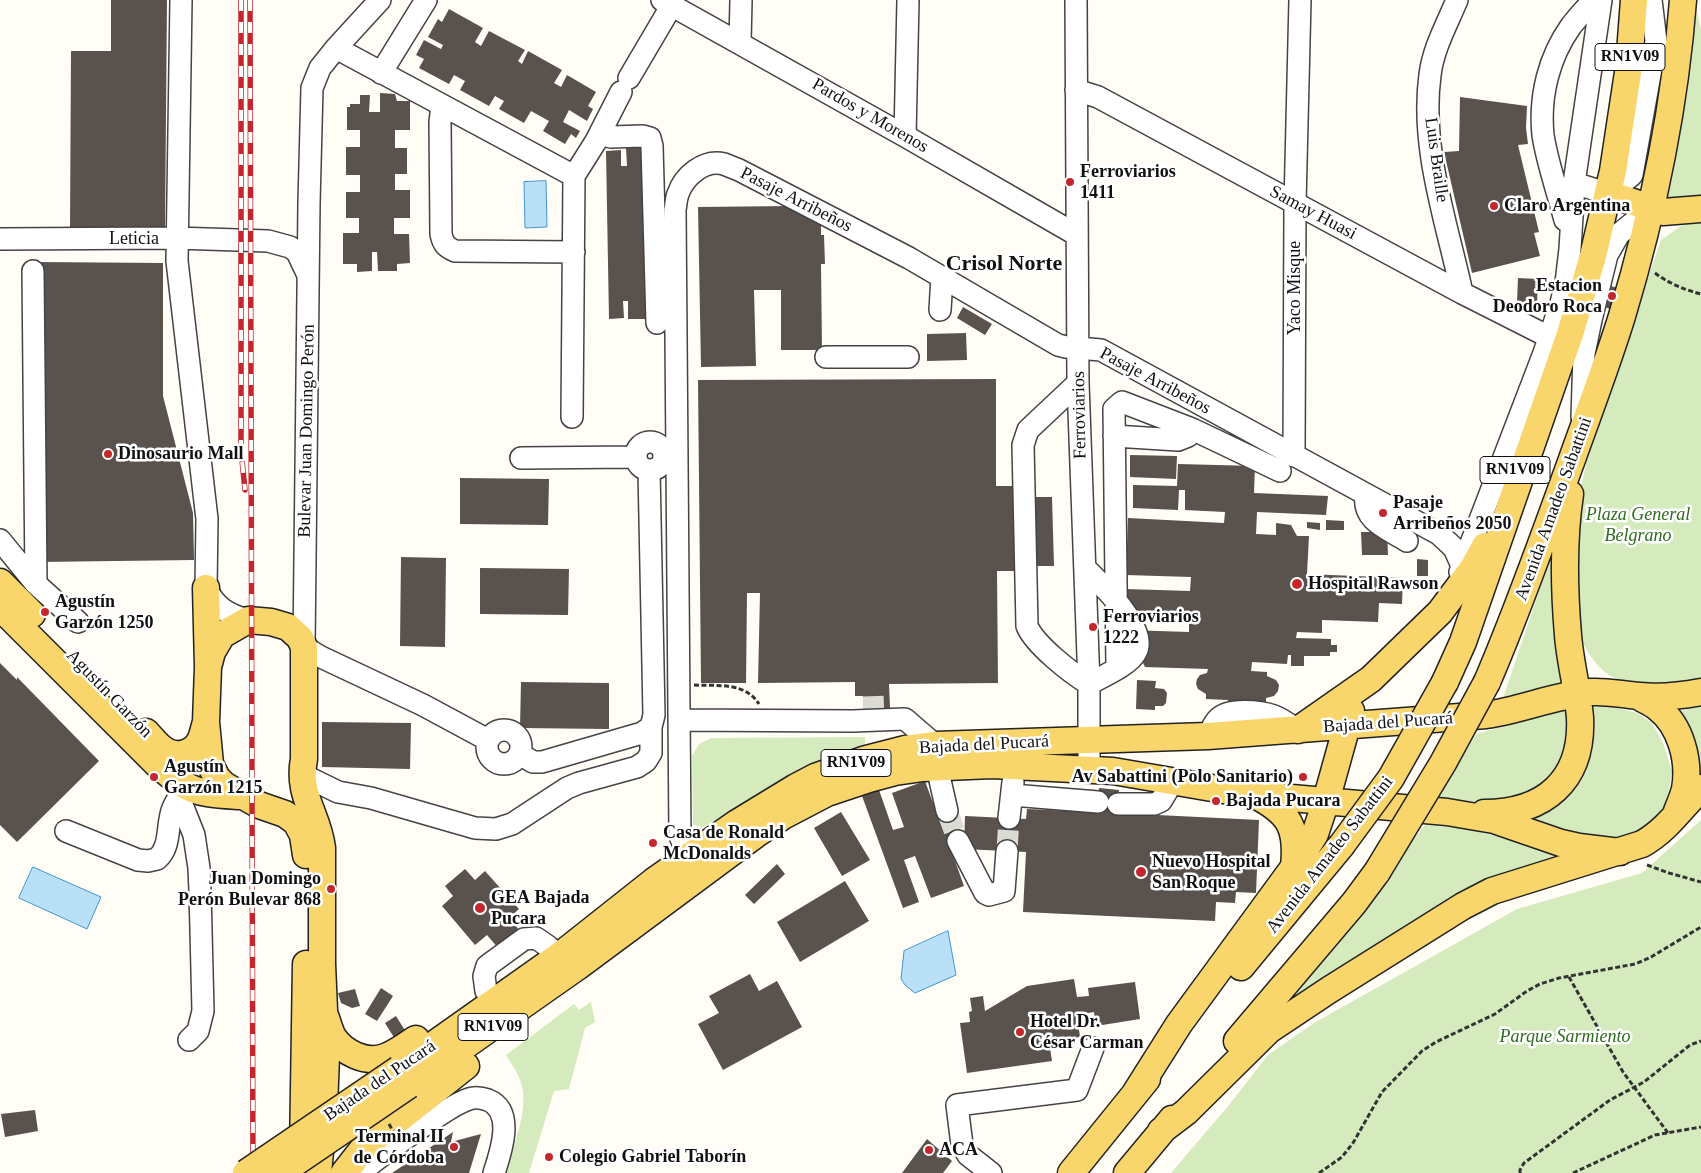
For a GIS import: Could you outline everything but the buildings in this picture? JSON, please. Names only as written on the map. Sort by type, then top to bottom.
[{"type":"main road","name":"Avenida Amadeo Sabattini","points":[[1071,1173],[1341,846],[1391,778],[1445,682],[1463,642],[1555,341],[1593,256],[1609,194],[1628,75],[1634,0]]},
{"type":"main road","name":"Avenida Amadeo Sabattini","points":[[1128,1173],[1161,1131],[1354,903],[1377,872],[1443,763],[1487,682],[1522,600],[1622,315],[1650,209],[1672,103],[1683,0]]},
{"type":"main road","points":[[1609,194],[1663,212],[1701,208]]},
{"type":"main road","name":"RN1V09","points":[[1298,730],[1371,679],[1440,612],[1482,554],[1545,391],[1555,341]]},
{"type":"main road","name":"RN1V09","points":[[1446,812],[1493,813],[1510,811],[1541,801],[1555,790],[1567,776],[1574,762],[1578,747],[1580,720],[1571,666],[1566,610],[1566,537],[1569,500],[1582,432]]},
{"type":"main road","name":"Agustín Garzón","points":[[0,582],[166,751],[173,754],[189,752],[200,741],[206,722]]},
{"type":"main road","points":[[206,588],[208,667],[206,722],[208,754],[213,772],[224,785],[259,805],[291,818],[300,828],[305,842],[307,865],[310,1164],[325,1164],[351,1171],[375,1138],[449,1078],[630,944],[649,927],[690,869]]},
{"type":"main road","name":"Agustín Garzón","points":[[0,606],[161,768],[181,791],[247,798]]},
{"type":"main road","points":[[208,667],[212,652],[222,635],[248,620],[271,622],[288,627],[313,652]]},
{"type":"main road","name":"Bulevar Juan Domingo Perón","points":[[310,1164],[324,1108],[325,1014],[322,956],[322,848],[320,831],[307,801],[302,774],[313,652]]},
{"type":"main road","points":[[1136,1092],[1179,1024],[1294,868],[1315,834],[1352,707],[1371,679]]},
{"type":"main road","name":"Bajada del Pucará","points":[[280,1173],[654,882],[690,869],[782,816],[827,793],[896,772],[936,756],[1014,754],[1090,740],[1208,736],[1346,727],[1494,714],[1519,710],[1576,694],[1607,692],[1638,696],[1672,697],[1701,692]]},
{"type":"main road","points":[[1638,696],[1665,715],[1673,724],[1681,740],[1686,762],[1686,778],[1677,812]]},
{"type":"main road","name":"Bajada del Pucará","points":[[1014,754],[1089,769],[1137,774],[1254,795],[1446,812],[1494,820],[1579,848],[1620,852]]},
{"type":"main road","points":[[247,798],[284,792],[302,774]]},
{"type":"main road","points":[[1161,1131],[1186,1112],[1269,1030],[1429,926],[1492,891],[1642,844],[1665,828],[1677,812],[1701,788]]},
{"type":"main road","points":[[1254,795],[1280,810],[1294,833],[1296,850],[1294,868]]},
{"type":"main road","name":"Bajada del Pucará","points":[[246,1173],[404,1077],[577,968],[690,869]]},
{"type":"main road","points":[[325,1014],[332,1035],[338,1043],[360,1058],[371,1060],[383,1058],[397,1051],[590,920],[654,882]]},
{"type":"street","points":[[181,0],[176,238],[177,261],[208,519],[206,588],[210,598],[222,609],[235,617],[248,620]]},
{"type":"street","points":[[380,0],[336,48],[574,176]]},
{"type":"street","points":[[382,73],[426,0]]},
{"type":"street","points":[[740,43],[741,0]]},
{"type":"street","points":[[905,136],[908,0]]},
{"type":"street","name":"Ferroviarios","points":[[1076,0],[1078,383],[1090,740],[1089,769]]},
{"type":"street","name":"Yaco Misque","points":[[1287,463],[1300,0]]},
{"type":"street","name":"Luis Braille","points":[[1457,0],[1438,46],[1430,74],[1428,98],[1430,145],[1434,171],[1462,293]]},
{"type":"street","points":[[1570,236],[1543,136],[1545,82],[1561,42],[1572,24],[1594,0]]},
{"type":"street","points":[[1449,600],[1555,341],[1566,283],[1574,183],[1601,0]]},
{"type":"street","points":[[1574,183],[1609,194],[1632,175],[1656,41],[1650,0]]},
{"type":"street","points":[[572,418],[574,176],[600,134],[667,3]]},
{"type":"street","name":"Pardos y Morenos","points":[[667,3],[1077,235]]},
{"type":"street","name":"Bulevar Juan Domingo Perón","points":[[313,652],[309,276],[312,88],[320,68],[336,48]]},
{"type":"street","name":"Samay Huasi","points":[[1076,90],[1098,97],[1295,204],[1555,341]]},
{"type":"street","points":[[442,106],[440,131],[441,234],[442,242],[447,248],[455,251],[574,252]]},
{"type":"street","points":[[600,134],[611,138],[643,136],[650,138],[652,146],[656,323]]},
{"type":"street","name":"Pasaje Arribeños","points":[[678,685],[675,210],[678,194],[687,178],[698,169],[709,164],[723,164],[739,170],[908,258],[1058,344],[1101,350],[1287,463],[1366,495],[1439,534],[1454,548],[1462,566]]},
{"type":"street","name":"Leticia","points":[[268,241],[282,238],[292,233],[298,226],[309,203]]},
{"type":"street","name":"Leticia","points":[[0,239],[176,238],[268,241],[290,247],[297,252],[309,276]]},
{"type":"street","points":[[33,271],[36,584]]},
{"type":"street","points":[[940,310],[942,277]]},
{"type":"street","points":[[826,358],[908,357]]},
{"type":"street","points":[[1078,383],[1028,430],[1023,445],[1027,626],[1034,638],[1088,684],[1131,659],[1137,652],[1138,645],[1134,627],[1085,568]]},
{"type":"street","points":[[1116,603],[1114,409],[1122,402],[1287,463]]},
{"type":"street","points":[[1114,436],[1178,440],[1188,436],[1192,429]]},
{"type":"street","points":[[302,774],[338,792],[371,798],[475,828],[496,829],[512,824],[579,782],[637,768],[646,762],[650,753],[651,727],[654,715],[643,463],[522,458]]},
{"type":"street","points":[[1366,495],[1366,509],[1372,518],[1407,541]]},
{"type":"street","points":[[0,540],[36,584],[78,622]]},
{"type":"street","points":[[313,652],[488,740],[487,746],[490,757],[500,764],[512,762],[520,754],[533,762],[542,762],[642,734],[651,727]]},
{"type":"street","points":[[678,685],[680,836],[690,869]]},
{"type":"street","points":[[679,720],[770,721],[898,712],[936,756],[947,811]]},
{"type":"street","points":[[1008,818],[1012,795],[1014,754]]},
{"type":"street","points":[[1012,795],[1108,803],[1154,804],[1161,801],[1173,781]]},
{"type":"street","points":[[66,832],[138,860],[148,861],[157,859],[166,848],[173,808],[181,791]]},
{"type":"street","points":[[181,791],[194,835],[200,891],[203,1011],[198,1031],[189,1040]]},
{"type":"street","points":[[958,841],[985,893],[990,895],[1004,891],[1007,851]]},
{"type":"street","points":[[980,1170],[962,1145],[957,1105],[1077,1090],[1093,1048]]},
{"type":"street","points":[[351,1171],[383,1153],[461,1102],[476,1098],[484,1099],[498,1106],[503,1116],[502,1142],[494,1173]]},
{"type":"path","points":[[1655,273],[1660,278],[1689,291],[1701,294]]},
{"type":"path","points":[[678,685],[738,687],[753,695],[770,721]]},
{"type":"path","points":[[1650,860],[1643,863],[1701,882]]},
{"type":"path","points":[[1319,1173],[1342,1157],[1353,1143],[1382,1092],[1422,1051],[1436,1042],[1495,1014],[1540,984],[1635,964],[1651,957],[1701,927]]},
{"type":"path","points":[[1569,977],[1633,1088],[1668,1133]]},
{"type":"path","points":[[1520,1173],[1524,1163],[1610,1100],[1644,1082],[1690,1045],[1701,1041]]},
{"type":"path","points":[[1573,1173],[1655,1135],[1701,1127]]},
{"type":"green space","points":[[1694,0],[1701,29],[1701,199],[1665,203]]},
{"type":"green space","name":"Plaza General Belgrano","points":[[1701,220],[1701,678],[1668,683],[1624,681],[1616,679],[1603,670],[1588,652],[1581,639],[1573,521],[1590,448],[1661,240],[1681,226]]},
{"type":"green space","points":[[1555,544],[1562,690],[1501,704]]},
{"type":"green space","points":[[1701,705],[1701,777],[1694,783],[1674,713]]},
{"type":"green space","points":[[1609,706],[1637,713],[1652,723],[1663,743],[1672,771],[1667,802],[1659,824],[1604,844],[1528,821],[1552,808],[1574,787],[1588,761],[1587,707]]},
{"type":"green space","points":[[1570,708],[1568,744],[1556,777],[1520,797],[1477,807],[1434,805],[1476,734]]},
{"type":"green space","points":[[865,737],[865,744],[846,751],[701,828],[693,824],[692,756],[699,744],[711,738]]},
{"type":"green space","name":"Parque Sarmiento","points":[[1701,820],[1701,1173],[1171,1173],[1229,1105],[1268,1055],[1314,1023],[1517,909],[1642,873]]},
{"type":"green space","points":[[1425,825],[1469,829],[1577,859],[1249,1037],[1295,985]]},
{"type":"green space","points":[[591,1002],[595,1022],[585,1028],[569,1089],[554,1091],[529,1173],[505,1173],[519,1130],[523,1108],[522,1086],[506,1055],[574,1004],[579,1010]]},
{"type":"water","points":[[546,181],[547,227],[525,228],[524,182]]},
{"type":"water","points":[[33,867],[101,897],[87,929],[19,898]]},
{"type":"water","points":[[948,931],[956,975],[915,993],[901,979],[904,951]]},
{"type":"tunnel","points":[[863,707],[890,706]]},
{"type":"tunnel","points":[[947,811],[958,841]]},
{"type":"tunnel","points":[[1007,851],[1009,818]]},
{"type":"railway","points":[[241,0],[241,450],[245,490]]},
{"type":"railway","points":[[250,0],[253,1173]]},
{"type":"place","name":"Ferroviarios 1411","points":[[1070,182]]},
{"type":"place","name":"Claro Argentina","points":[[1494,206]]},
{"type":"place","name":"Estacion Deodoro Roca","points":[[1612,296]]},
{"type":"place","name":"Dinosaurio Mall","points":[[108,454]]},
{"type":"place","name":"Pasaje Arribeños 2050","points":[[1383,513]]},
{"type":"place","name":"Hospital Rawson","points":[[1297,584]]},
{"type":"place","name":"Agustín Garzón 1250","points":[[45,612]]},
{"type":"place","name":"Ferroviarios 1222","points":[[1093,627]]},
{"type":"place","name":"Agustín Garzón 1215","points":[[154,777]]},
{"type":"place","name":"Av Sabattini (Polo Sanitario)","points":[[1303,777]]},
{"type":"place","name":"Bajada Pucara","points":[[1216,801]]},
{"type":"place","name":"Casa de Ronald McDonalds","points":[[653,843]]},
{"type":"place","name":"Nuevo Hospital San Roque","points":[[1141,872]]},
{"type":"place","name":"Juan Domingo Perón Bulevar 868","points":[[331,889]]},
{"type":"place","name":"GEA Bajada Pucara","points":[[480,908]]},
{"type":"place","name":"Hotel Dr. César Carman","points":[[1020,1032]]},
{"type":"place","name":"Terminal II de Córdoba","points":[[454,1147]]},
{"type":"place","name":"ACA","points":[[929,1150]]},
{"type":"place","name":"Colegio Gabriel Taborín","points":[[549,1157]]},
{"type":"district","name":"Crisol Norte","points":[[1004,264]]}]
